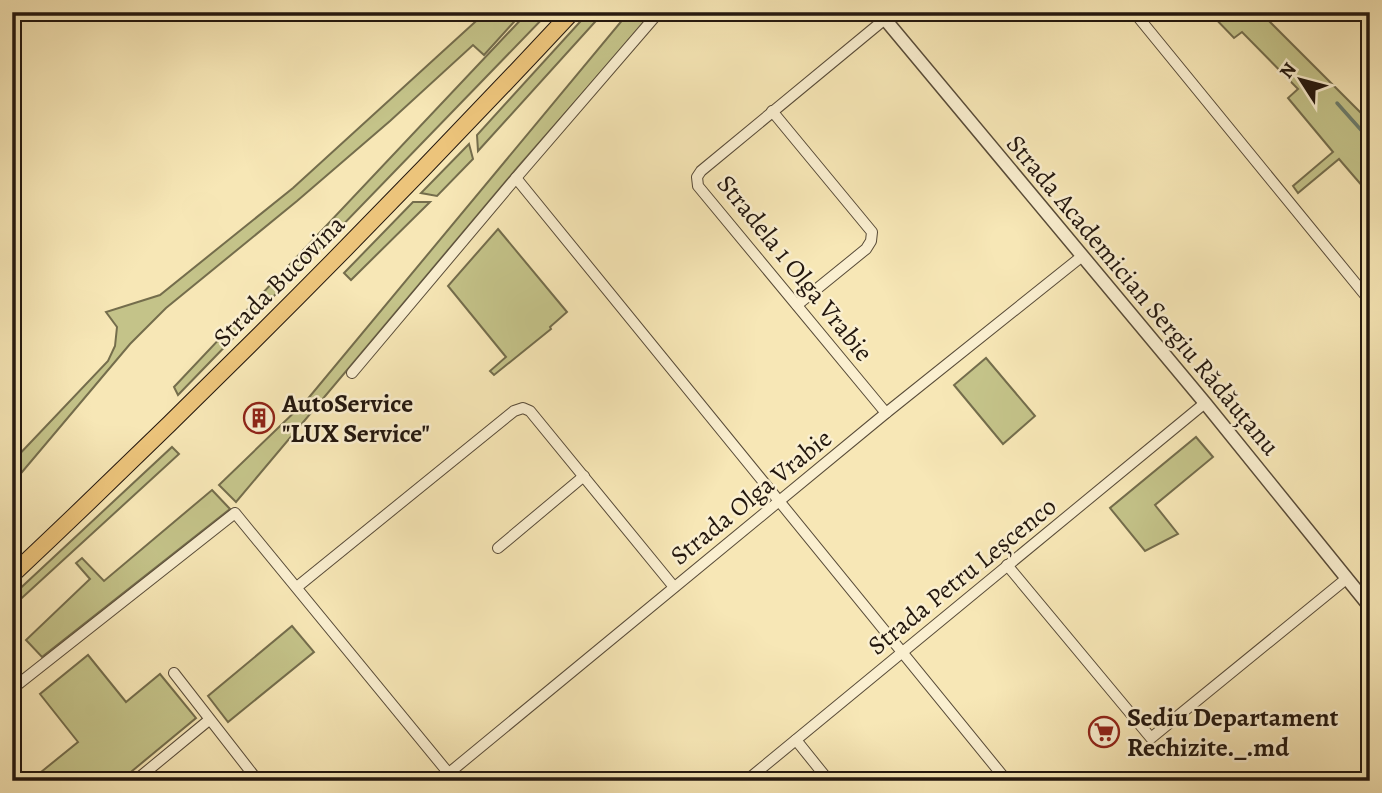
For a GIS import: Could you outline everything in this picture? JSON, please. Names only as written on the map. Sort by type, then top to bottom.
[{"type":"main road","name":"Strada Bucovina","points":[[12,575],[298,299],[572,12]]},
{"type":"street","points":[[352,373],[659,12]]},
{"type":"street","name":"Stradela 1 Olga Vrabie","points":[[886,413],[698,186],[697,181],[701,171],[772,111],[884,18],[900,12]]},
{"type":"street","points":[[1134,12],[1370,301]]},
{"type":"street","name":"Strada Academician Sergiu Rădăuțanu","points":[[884,18],[1205,403],[1370,607]]},
{"type":"street","points":[[772,111],[872,232],[866,249],[797,305]]},
{"type":"street","points":[[516,178],[1007,781]]},
{"type":"street","name":"Strada Olga Vrabie","points":[[452,777],[674,587],[1081,257]]},
{"type":"street","name":"Strada Petru Leșcenco","points":[[746,781],[1205,403]]},
{"type":"street","points":[[296,587],[518,409],[530,411],[674,587]]},
{"type":"street","points":[[498,548],[584,477]]},
{"type":"street","points":[[12,689],[235,513],[452,777]]},
{"type":"street","points":[[1007,565],[1152,738],[1346,579]]},
{"type":"street","points":[[174,673],[258,781]]},
{"type":"street","points":[[135,781],[209,720]]},
{"type":"street","points":[[796,740],[829,781]]},
{"type":"shaded area","points":[[486,12],[523,12],[484,55],[473,45],[297,201],[166,308],[130,344],[12,484],[12,462],[108,361],[115,346],[117,327],[106,312],[160,295],[293,188]]},
{"type":"shaded area","points":[[528,12],[549,12],[178,395],[174,387]]},
{"type":"shaded area","points":[[589,12],[604,12],[478,151],[477,135]]},
{"type":"shaded area","points":[[629,12],[654,12],[517,168],[236,502],[219,485],[306,401]]},
{"type":"shaded area","points":[[1209,12],[1260,12],[1370,122],[1370,195],[1339,159],[1298,193],[1293,186],[1333,152],[1288,98],[1298,89],[1242,32],[1234,38]]},
{"type":"shaded area","points":[[469,144],[473,159],[437,196],[421,193]]},
{"type":"shaded area","points":[[413,202],[430,202],[351,280],[344,273]]},
{"type":"shaded area","points":[[498,229],[567,312],[551,329],[494,375],[490,371],[506,357],[448,286]]},
{"type":"shaded area","points":[[986,358],[1035,416],[1003,444],[954,385]]},
{"type":"shaded area","points":[[1196,437],[1213,457],[1155,505],[1178,534],[1145,551],[1110,508]]},
{"type":"shaded area","points":[[172,447],[179,454],[12,607],[12,596]]},
{"type":"shaded area","points":[[212,490],[230,509],[42,657],[26,640],[90,579],[76,563],[82,558],[104,581]]},
{"type":"shaded area","points":[[292,626],[314,652],[228,722],[208,696]]},
{"type":"shaded area","points":[[88,655],[126,702],[160,674],[196,718],[120,781],[30,781],[78,742],[40,694]]},
{"type":"waterway","points":[[1337,103],[1370,140]]},
{"type":"place","name":"AutoService \"LUX Service\"","points":[[259,418]]},
{"type":"place","name":"Sediu Departament Rechizite._.md","points":[[1104,732]]}]
